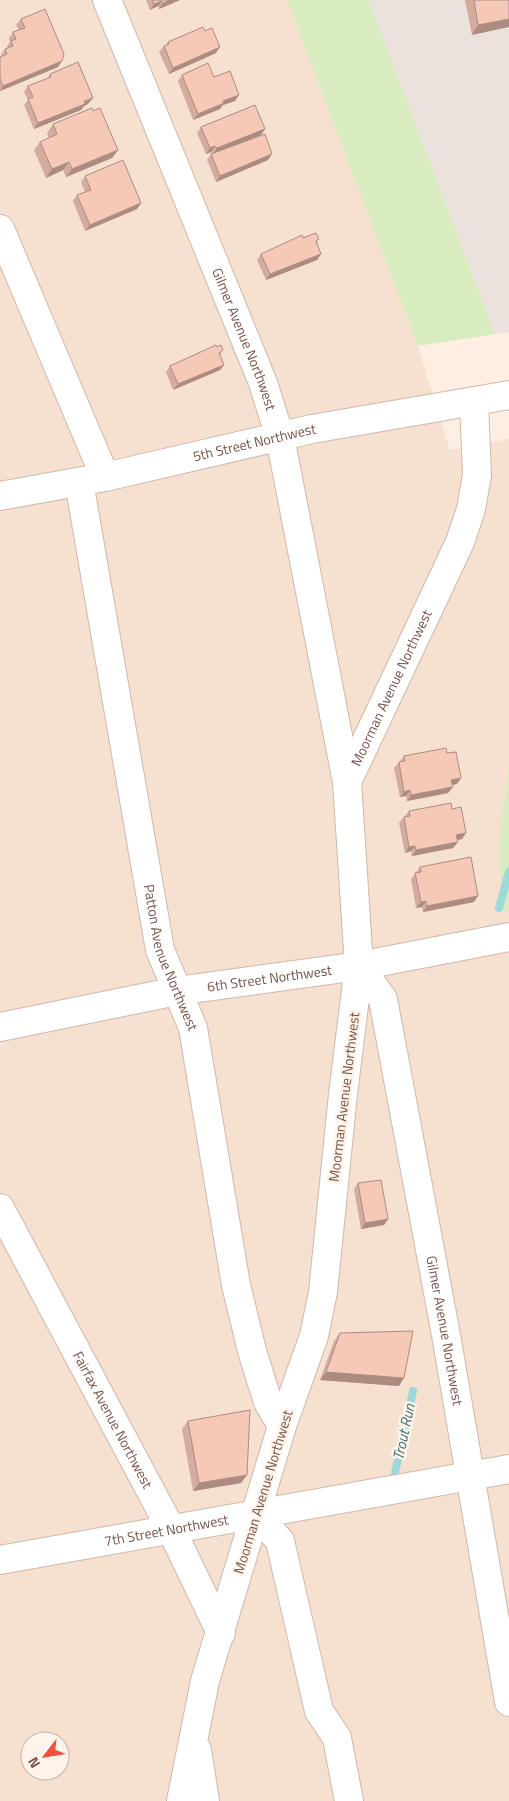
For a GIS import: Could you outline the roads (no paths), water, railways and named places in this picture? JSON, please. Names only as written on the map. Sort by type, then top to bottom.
[{"type":"street","name":"Gilmer Avenue Northwest","points":[[107,0],[263,383],[280,437],[347,782]]},
{"type":"street","name":"Patton Avenue Northwest","points":[[0,229],[92,480],[160,950],[193,1028],[236,1285],[252,1351],[268,1402],[282,1426]]},
{"type":"street","name":"5th Street Northwest","points":[[0,496],[92,480],[280,437],[509,395]]},
{"type":"street","name":"Moorman Avenue Northwest","points":[[181,1801],[205,1681],[282,1426],[314,1336],[323,1292],[343,1094],[359,966],[347,782],[460,542],[468,518],[476,475],[474,401]]},
{"type":"street","name":"6th Street Northwest","points":[[0,1027],[177,991],[359,966],[509,937]]},
{"type":"street","name":"Gilmer Avenue Northwest","points":[[359,966],[383,999],[446,1335],[468,1476],[509,1702]]},
{"type":"street","name":"Fairfax Avenue Northwest","points":[[0,1208],[171,1530],[221,1632]]},
{"type":"street","name":"7th Street Northwest","points":[[0,1560],[509,1469]]},
{"type":"street","points":[[256,1514],[280,1541],[319,1710],[338,1738],[350,1801]]},
{"type":"street","points":[[194,1732],[205,1801]]},
{"type":"waterway","name":"Trout Run","points":[[499,908],[509,872]]},
{"type":"waterway","name":"Trout Run","points":[[395,1473],[413,1391]]}]
